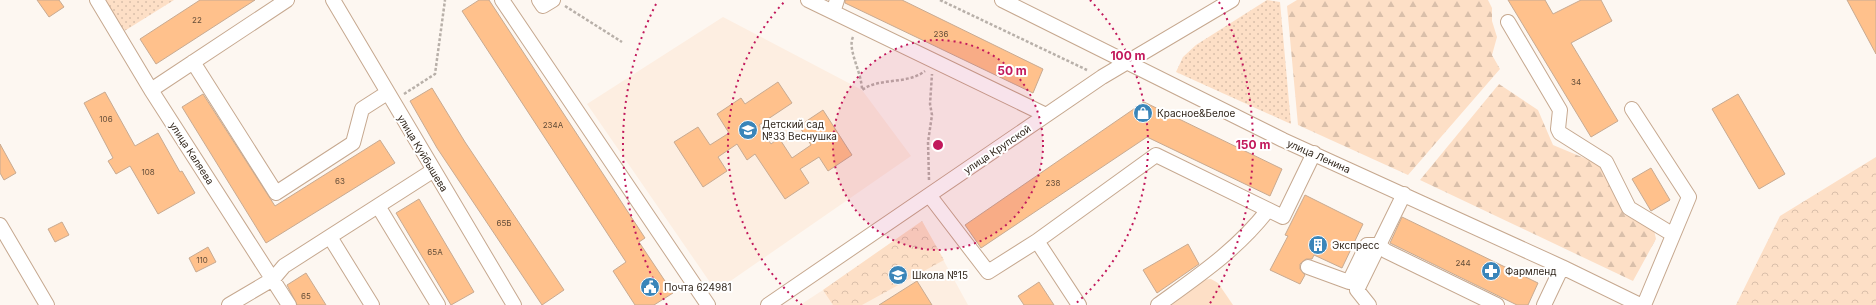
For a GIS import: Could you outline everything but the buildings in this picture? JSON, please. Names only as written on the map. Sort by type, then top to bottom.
[{"type":"street","name":"улица Каляева","points":[[97,0],[151,90],[289,305]]},
{"type":"street","points":[[151,90],[287,0]]},
{"type":"street","name":"улица Куйбышева","points":[[333,0],[514,305]]},
{"type":"street","points":[[502,0],[708,305]]},
{"type":"street","points":[[539,0],[543,6],[556,1]]},
{"type":"street","points":[[808,0],[835,6],[858,24],[1046,115]]},
{"type":"street","name":"улица Ленина","points":[[1002,0],[1128,62],[1156,78],[1314,153],[1562,267],[1640,305]]},
{"type":"street","name":"улица Крупской","points":[[768,305],[1102,77],[1232,0]]},
{"type":"street","points":[[1508,22],[1560,110],[1558,129],[1560,133],[1606,162],[1629,208],[1672,234]]},
{"type":"street","points":[[193,62],[276,193],[353,143],[362,109],[390,97]]},
{"type":"street","points":[[1632,109],[1689,197],[1672,234],[1644,305]]},
{"type":"street","points":[[929,195],[988,272],[1037,241],[1156,155],[1283,217],[1314,153]]},
{"type":"street","points":[[229,305],[273,279],[284,266],[434,170]]},
{"type":"street","points":[[1369,305],[1357,290],[1404,194]]},
{"type":"street","points":[[378,206],[438,305]]},
{"type":"street","points":[[1158,305],[1224,257],[1253,229],[1268,210]]},
{"type":"street","points":[[0,224],[47,305]]},
{"type":"street","points":[[330,237],[372,305]]},
{"type":"street","points":[[1037,241],[1079,305]]},
{"type":"street","points":[[1308,267],[1349,282],[1368,245],[1379,244]]},
{"type":"street","points":[[1379,244],[1386,251],[1497,305]]},
{"type":"street","points":[[1544,305],[1562,267]]},
{"type":"path","points":[[390,97],[435,74],[445,0]]},
{"type":"path","points":[[940,0],[1102,77]]},
{"type":"path","points":[[556,1],[622,42]]},
{"type":"path","points":[[858,24],[851,41],[851,46],[862,78],[862,90],[873,84],[903,79],[922,73],[935,62]]},
{"type":"path","points":[[929,195],[928,142],[932,115],[930,104],[930,86],[935,62]]},
{"type":"shaded area","name":"Детский сад №33 Веснушка","points":[[723,17],[862,90],[911,156],[716,291],[587,104]]},
{"type":"shaded area","name":"Школа №15","points":[[922,221],[968,305],[800,305],[823,290]]},
{"type":"green space","points":[[100,0],[174,0],[118,35]]},
{"type":"green space","points":[[1267,0],[1280,2],[1291,124],[1176,72],[1183,57],[1196,45]]},
{"type":"green space","points":[[1297,0],[1488,0],[1492,8],[1492,21],[1497,37],[1492,55],[1500,69],[1408,175],[1298,125],[1287,6]]},
{"type":"green space","points":[[1499,84],[1538,110],[1553,145],[1601,165],[1625,215],[1654,230],[1656,239],[1633,281],[1420,180]]},
{"type":"green space","points":[[1876,157],[1876,305],[1736,305],[1780,216]]},
{"type":"green space","name":"Школа №15","points":[[922,221],[944,260],[862,305],[833,305],[823,290]]},
{"type":"green space","points":[[1211,279],[1218,283],[1233,305],[1172,305],[1179,295],[1188,287]]},
{"type":"place","name":"Красное&Белое","points":[[1143,113]]},
{"type":"place","name":"Детский сад №33 Веснушка","points":[[748,130]]},
{"type":"place","name":"Экспресс","points":[[1318,245]]},
{"type":"place","name":"Фармленд","points":[[1491,271]]},
{"type":"place","name":"Школа №15","points":[[898,275]]},
{"type":"place","name":"Почта 624981","points":[[650,287]]}]
